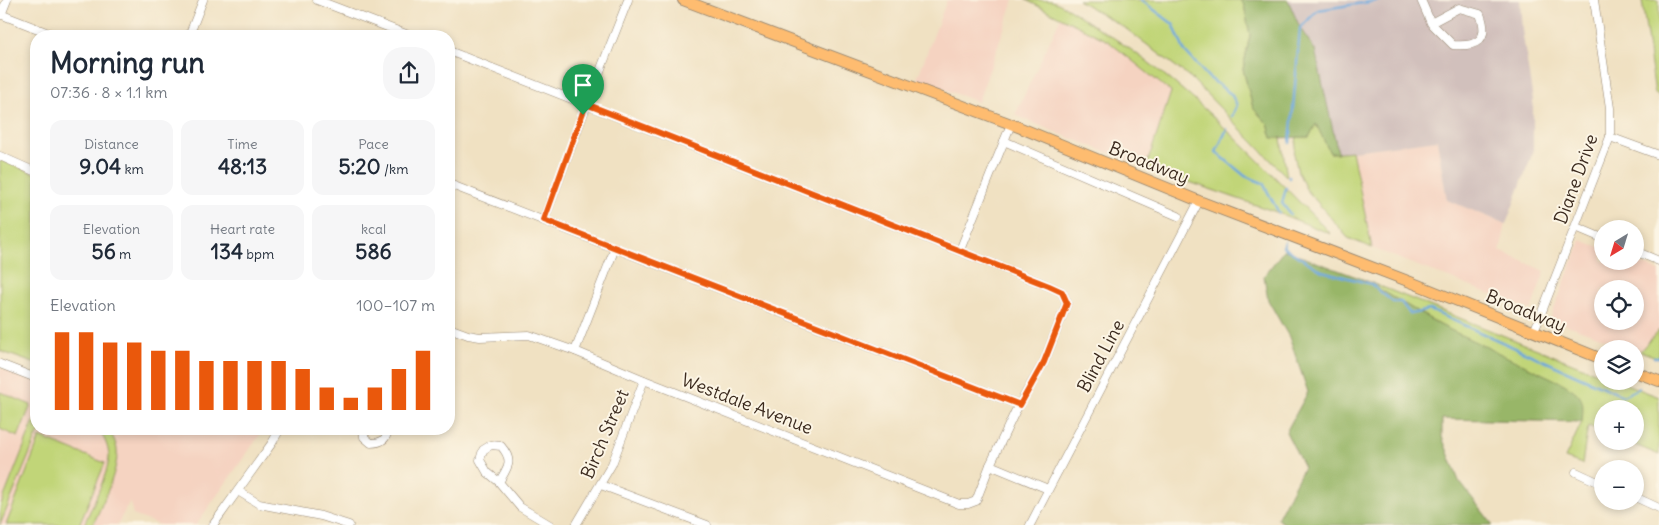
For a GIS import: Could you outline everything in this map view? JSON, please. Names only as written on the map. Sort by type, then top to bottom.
[{"type":"main road","name":"Broadway","points":[[682,0],[1011,124],[1199,201],[1594,356]]},
{"type":"main road","points":[[1644,375],[1659,381]]},
{"type":"street","points":[[7,0],[0,15],[40,30]]},
{"type":"street","points":[[191,30],[204,0]]},
{"type":"street","points":[[317,0],[395,30]]},
{"type":"street","points":[[544,220],[586,104],[628,0]]},
{"type":"street","points":[[1421,0],[1431,23],[1453,45],[1467,46],[1477,42],[1483,35],[1484,25],[1480,14],[1459,8],[1431,23]]},
{"type":"street","name":"Diane Drive","points":[[1534,332],[1610,137],[1610,108],[1594,0]]},
{"type":"street","points":[[455,53],[960,250],[1062,292],[1067,303],[1044,362],[1015,412],[990,465],[1048,490]]},
{"type":"street","points":[[960,250],[1011,124]]},
{"type":"street","points":[[1610,137],[1659,156]]},
{"type":"street","points":[[1004,141],[1178,216]]},
{"type":"street","points":[[0,156],[30,169]]},
{"type":"street","points":[[455,186],[1020,405]]},
{"type":"street","name":"Blind Line","points":[[1030,525],[1199,201]]},
{"type":"street","points":[[1576,227],[1594,235]]},
{"type":"street","points":[[575,351],[615,248]]},
{"type":"street","points":[[1644,255],[1659,261]]},
{"type":"street","name":"Westdale Avenue","points":[[455,330],[480,337],[530,335],[575,351],[959,504],[968,504],[976,501],[990,465]]},
{"type":"street","points":[[0,364],[30,376]]},
{"type":"street","name":"Birch Street","points":[[576,525],[612,464],[644,380]]},
{"type":"street","points":[[213,525],[277,435]]},
{"type":"street","points":[[364,435],[371,444],[380,443],[387,435]]},
{"type":"street","points":[[499,482],[509,466],[508,455],[501,446],[491,445],[483,450],[480,460],[487,472],[499,482],[520,507],[550,525]]},
{"type":"street","points":[[1576,472],[1594,480]]},
{"type":"street","points":[[601,485],[707,525]]},
{"type":"street","points":[[238,491],[259,504],[321,516],[349,525]]},
{"type":"street","points":[[1644,501],[1659,508]]},
{"type":"shaded area","points":[[947,0],[1014,0],[978,102],[917,79]]},
{"type":"shaded area","points":[[1288,0],[1520,0],[1522,30],[1533,100],[1533,152],[1506,224],[1447,200],[1437,140],[1338,153],[1315,51],[1300,28]]},
{"type":"shaded area","points":[[1061,17],[1108,41],[1171,92],[1146,167],[1015,115]]},
{"type":"shaded area","points":[[1437,140],[1447,200],[1506,224],[1500,251],[1545,271],[1531,310],[1372,248],[1352,151]]},
{"type":"shaded area","points":[[1581,240],[1594,245],[1594,270],[1644,270],[1644,265],[1659,271],[1659,330],[1644,347],[1644,340],[1609,340],[1550,319]]},
{"type":"shaded area","points":[[0,368],[30,378],[30,435],[260,435],[196,525],[160,525],[133,515],[130,501],[117,525],[0,525]]},
{"type":"green space","points":[[1026,0],[1052,1],[1064,6],[1131,49],[1192,98],[1249,151],[1331,234],[1276,212],[1146,167],[1171,92],[1108,41]]},
{"type":"green space","points":[[1078,0],[1240,0],[1244,5],[1250,35],[1243,69],[1253,108],[1268,124],[1272,137],[1281,138],[1287,177],[1191,78],[1125,28]]},
{"type":"green space","points":[[1240,0],[1288,0],[1300,28],[1315,50],[1338,153],[1330,153],[1316,124],[1309,137],[1272,138],[1268,124],[1253,108],[1243,69],[1250,35],[1244,5]]},
{"type":"green space","points":[[1642,0],[1659,0],[1659,96],[1655,94]]},
{"type":"green space","points":[[1316,123],[1330,153],[1352,151],[1372,248],[1348,238],[1306,189],[1298,172],[1294,154],[1297,137],[1309,137]]},
{"type":"green space","points":[[0,160],[30,172],[30,362],[0,351]]},
{"type":"green space","points":[[1284,250],[1362,279],[1440,325],[1564,384],[1579,395],[1583,408],[1582,422],[1442,419],[1442,437],[1459,481],[1493,525],[1287,525],[1277,519],[1304,467],[1286,432],[1308,392],[1289,337],[1268,300],[1264,276]]},
{"type":"green space","points":[[1362,279],[1594,372],[1594,390],[1641,390],[1659,397],[1659,455],[1644,449],[1644,400],[1594,400],[1594,428],[1588,426],[1582,464],[1565,458],[1582,422],[1440,325]]},
{"type":"green space","points":[[1659,330],[1659,358],[1644,352],[1644,347]]},
{"type":"green space","points":[[0,392],[30,405],[18,437],[0,429]]},
{"type":"green space","points":[[30,431],[30,435],[38,435],[0,525],[0,507]]},
{"type":"green space","points":[[102,435],[111,435],[117,450],[115,467],[109,488],[93,525],[84,525],[108,465],[109,458],[106,442]]},
{"type":"green space","points":[[40,437],[105,463],[79,525],[6,525]]},
{"type":"waterway","points":[[1141,0],[1173,24],[1184,50],[1208,77],[1231,94],[1237,105],[1232,116]]},
{"type":"waterway","points":[[1290,143],[1300,28],[1318,10],[1382,0]]},
{"type":"waterway","points":[[1227,129],[1216,152],[1245,176],[1263,183],[1279,213]]},
{"type":"waterway","points":[[1286,188],[1282,203],[1290,214]]},
{"type":"waterway","points":[[1285,242],[1283,247],[1322,271],[1371,284],[1393,302],[1401,302],[1410,314],[1430,310],[1594,383]]},
{"type":"waterway","points":[[1654,357],[1659,357]]},
{"type":"waterway","points":[[1610,390],[1623,396],[1635,390]]},
{"type":"route","points":[[586,104],[1062,292],[1067,303],[1044,362],[1020,405],[544,220],[583,115],[586,104]]}]
